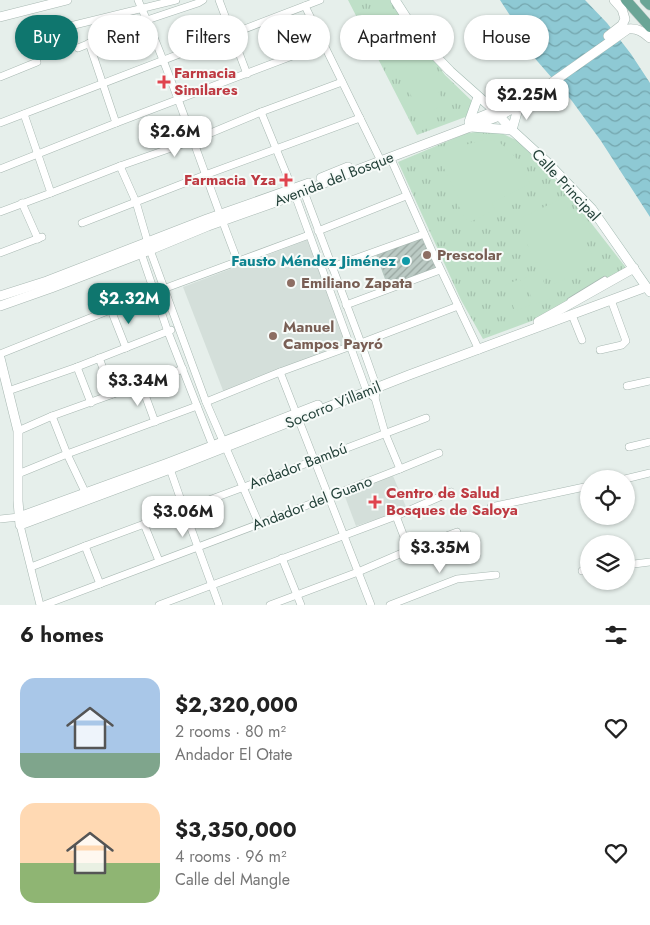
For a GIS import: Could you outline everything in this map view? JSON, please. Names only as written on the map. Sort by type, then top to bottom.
[{"type":"main road","points":[[626,0],[650,27]]},
{"type":"main road","points":[[644,0],[650,5]]},
{"type":"street","points":[[0,17],[67,0]]},
{"type":"street","points":[[138,0],[145,15]]},
{"type":"street","points":[[78,24],[176,0]]},
{"type":"street","points":[[158,16],[203,0]]},
{"type":"street","points":[[219,0],[225,15]]},
{"type":"street","points":[[248,28],[320,0]]},
{"type":"street","name":"Calle Principal","points":[[395,0],[422,42],[450,71],[548,163],[592,209],[648,290]]},
{"type":"street","points":[[614,0],[624,14],[623,28],[638,29],[650,38]]},
{"type":"street","points":[[305,6],[310,15]]},
{"type":"street","name":"Avenida del Bosque","points":[[0,306],[221,218],[298,191],[334,172],[383,158],[497,114],[521,102],[623,28]]},
{"type":"street","points":[[78,48],[88,43]]},
{"type":"street","points":[[158,48],[238,262]]},
{"type":"street","points":[[330,57],[360,118],[406,196],[477,347]]},
{"type":"street","points":[[0,123],[168,58]]},
{"type":"street","points":[[95,60],[116,123]]},
{"type":"street","points":[[242,60],[247,74]]},
{"type":"street","points":[[0,169],[283,60]]},
{"type":"street","points":[[0,78],[37,62]]},
{"type":"street","points":[[0,212],[194,140],[261,112],[342,82]]},
{"type":"street","points":[[478,97],[470,124],[512,130],[521,102]]},
{"type":"street","points":[[261,112],[276,149],[318,231],[361,343],[385,433],[400,469]]},
{"type":"street","points":[[24,114],[51,193]]},
{"type":"street","points":[[82,223],[360,118]]},
{"type":"street","points":[[120,166],[136,202],[164,289],[206,402],[259,524]]},
{"type":"street","points":[[298,191],[308,235],[351,346],[372,390]]},
{"type":"street","points":[[318,231],[406,196]]},
{"type":"street","points":[[0,253],[40,238],[22,203]]},
{"type":"street","points":[[332,267],[424,234]]},
{"type":"street","points":[[40,605],[19,521],[18,431],[0,358],[155,292],[308,235]]},
{"type":"street","points":[[140,250],[168,332],[214,449]]},
{"type":"street","name":"Socorro Villamil","points":[[19,521],[225,445],[297,416],[372,390],[542,321],[634,268]]},
{"type":"street","points":[[346,304],[440,270]]},
{"type":"street","name":"Avenida del Bosque","points":[[0,296],[79,273]]},
{"type":"street","name":"Socorro Villamil","points":[[477,347],[611,300],[648,290]]},
{"type":"street","points":[[600,350],[622,345],[626,342],[611,300]]},
{"type":"street","points":[[361,343],[458,306]]},
{"type":"street","points":[[111,310],[126,348]]},
{"type":"street","points":[[572,315],[582,340]]},
{"type":"street","points":[[8,392],[178,328]]},
{"type":"street","points":[[206,402],[351,346]]},
{"type":"street","points":[[99,358],[113,394]]},
{"type":"street","points":[[78,367],[91,403]]},
{"type":"street","points":[[18,431],[52,416],[183,370]]},
{"type":"street","points":[[280,372],[370,605]]},
{"type":"street","points":[[627,386],[650,381]]},
{"type":"street","points":[[141,384],[155,422]]},
{"type":"street","points":[[18,474],[197,406]]},
{"type":"street","points":[[52,416],[87,496]]},
{"type":"street","name":"Andador Bambú","points":[[30,567],[426,418]]},
{"type":"street","points":[[629,447],[650,442]]},
{"type":"street","name":"Andador del Guano","points":[[44,605],[329,497],[438,453]]},
{"type":"street","points":[[169,466],[219,605]]},
{"type":"street","points":[[635,477],[650,474]]},
{"type":"street","points":[[491,507],[580,488]]},
{"type":"street","points":[[159,605],[396,516],[451,492]]},
{"type":"street","points":[[396,516],[409,550]]},
{"type":"street","points":[[0,519],[19,521]]},
{"type":"street","points":[[144,524],[159,561]]},
{"type":"street","points":[[270,605],[457,532]]},
{"type":"street","points":[[85,546],[100,584]]},
{"type":"street","points":[[282,558],[301,605]]},
{"type":"street","points":[[635,564],[650,562]]},
{"type":"street","points":[[390,605],[457,579],[496,575]]},
{"type":"shaded area","name":"Manuel Campos Payró","points":[[307,240],[346,345],[224,393],[183,287]]},
{"type":"shaded area","name":"Centro de Salud Bosques de Saloya","points":[[393,476],[407,509],[356,526],[344,494]]},
{"type":"green space","points":[[348,0],[392,0],[403,15],[356,15]]},
{"type":"green space","points":[[384,6],[388,15],[369,15]]},
{"type":"green space","points":[[379,60],[434,60],[445,75],[473,102],[468,116],[417,135]]},
{"type":"green space","points":[[422,60],[445,104],[422,116],[398,71]]},
{"type":"green space","points":[[495,130],[520,142],[567,192],[627,269],[537,319],[483,339],[461,300],[398,162],[467,133]]},
{"type":"green space","points":[[486,139],[499,142],[521,163],[530,184],[492,203],[495,210],[468,223],[456,201],[459,199],[439,158],[465,145]]},
{"type":"green space","points":[[563,198],[572,218],[579,215],[591,236],[585,240],[597,264],[554,284],[543,260],[536,263],[526,242],[531,239],[521,218]]},
{"type":"green space","points":[[540,272],[550,299],[534,304],[524,278]]},
{"type":"green space","points":[[520,279],[531,305],[515,311],[505,285]]},
{"type":"water","points":[[500,0],[585,0],[607,23],[631,54],[650,83],[650,217],[601,141],[572,101],[536,60],[549,60],[549,15],[510,15]]},
{"type":"building","name":"Fausto Méndez Jiménez","points":[[421,237],[436,268],[388,286],[376,253]]},
{"type":"place","name":"Farmacia Similares","points":[[164,82]]},
{"type":"place","name":"Farmacia Yza","points":[[286,180]]},
{"type":"place","name":"Prescolar","points":[[427,255]]},
{"type":"place","name":"Fausto Méndez Jiménez","points":[[406,261]]},
{"type":"place","name":"Emiliano Zapata","points":[[291,283]]},
{"type":"place","name":"Manuel Campos Payró","points":[[273,336]]},
{"type":"place","name":"Centro de Salud Bosques de Saloya","points":[[375,502]]}]
